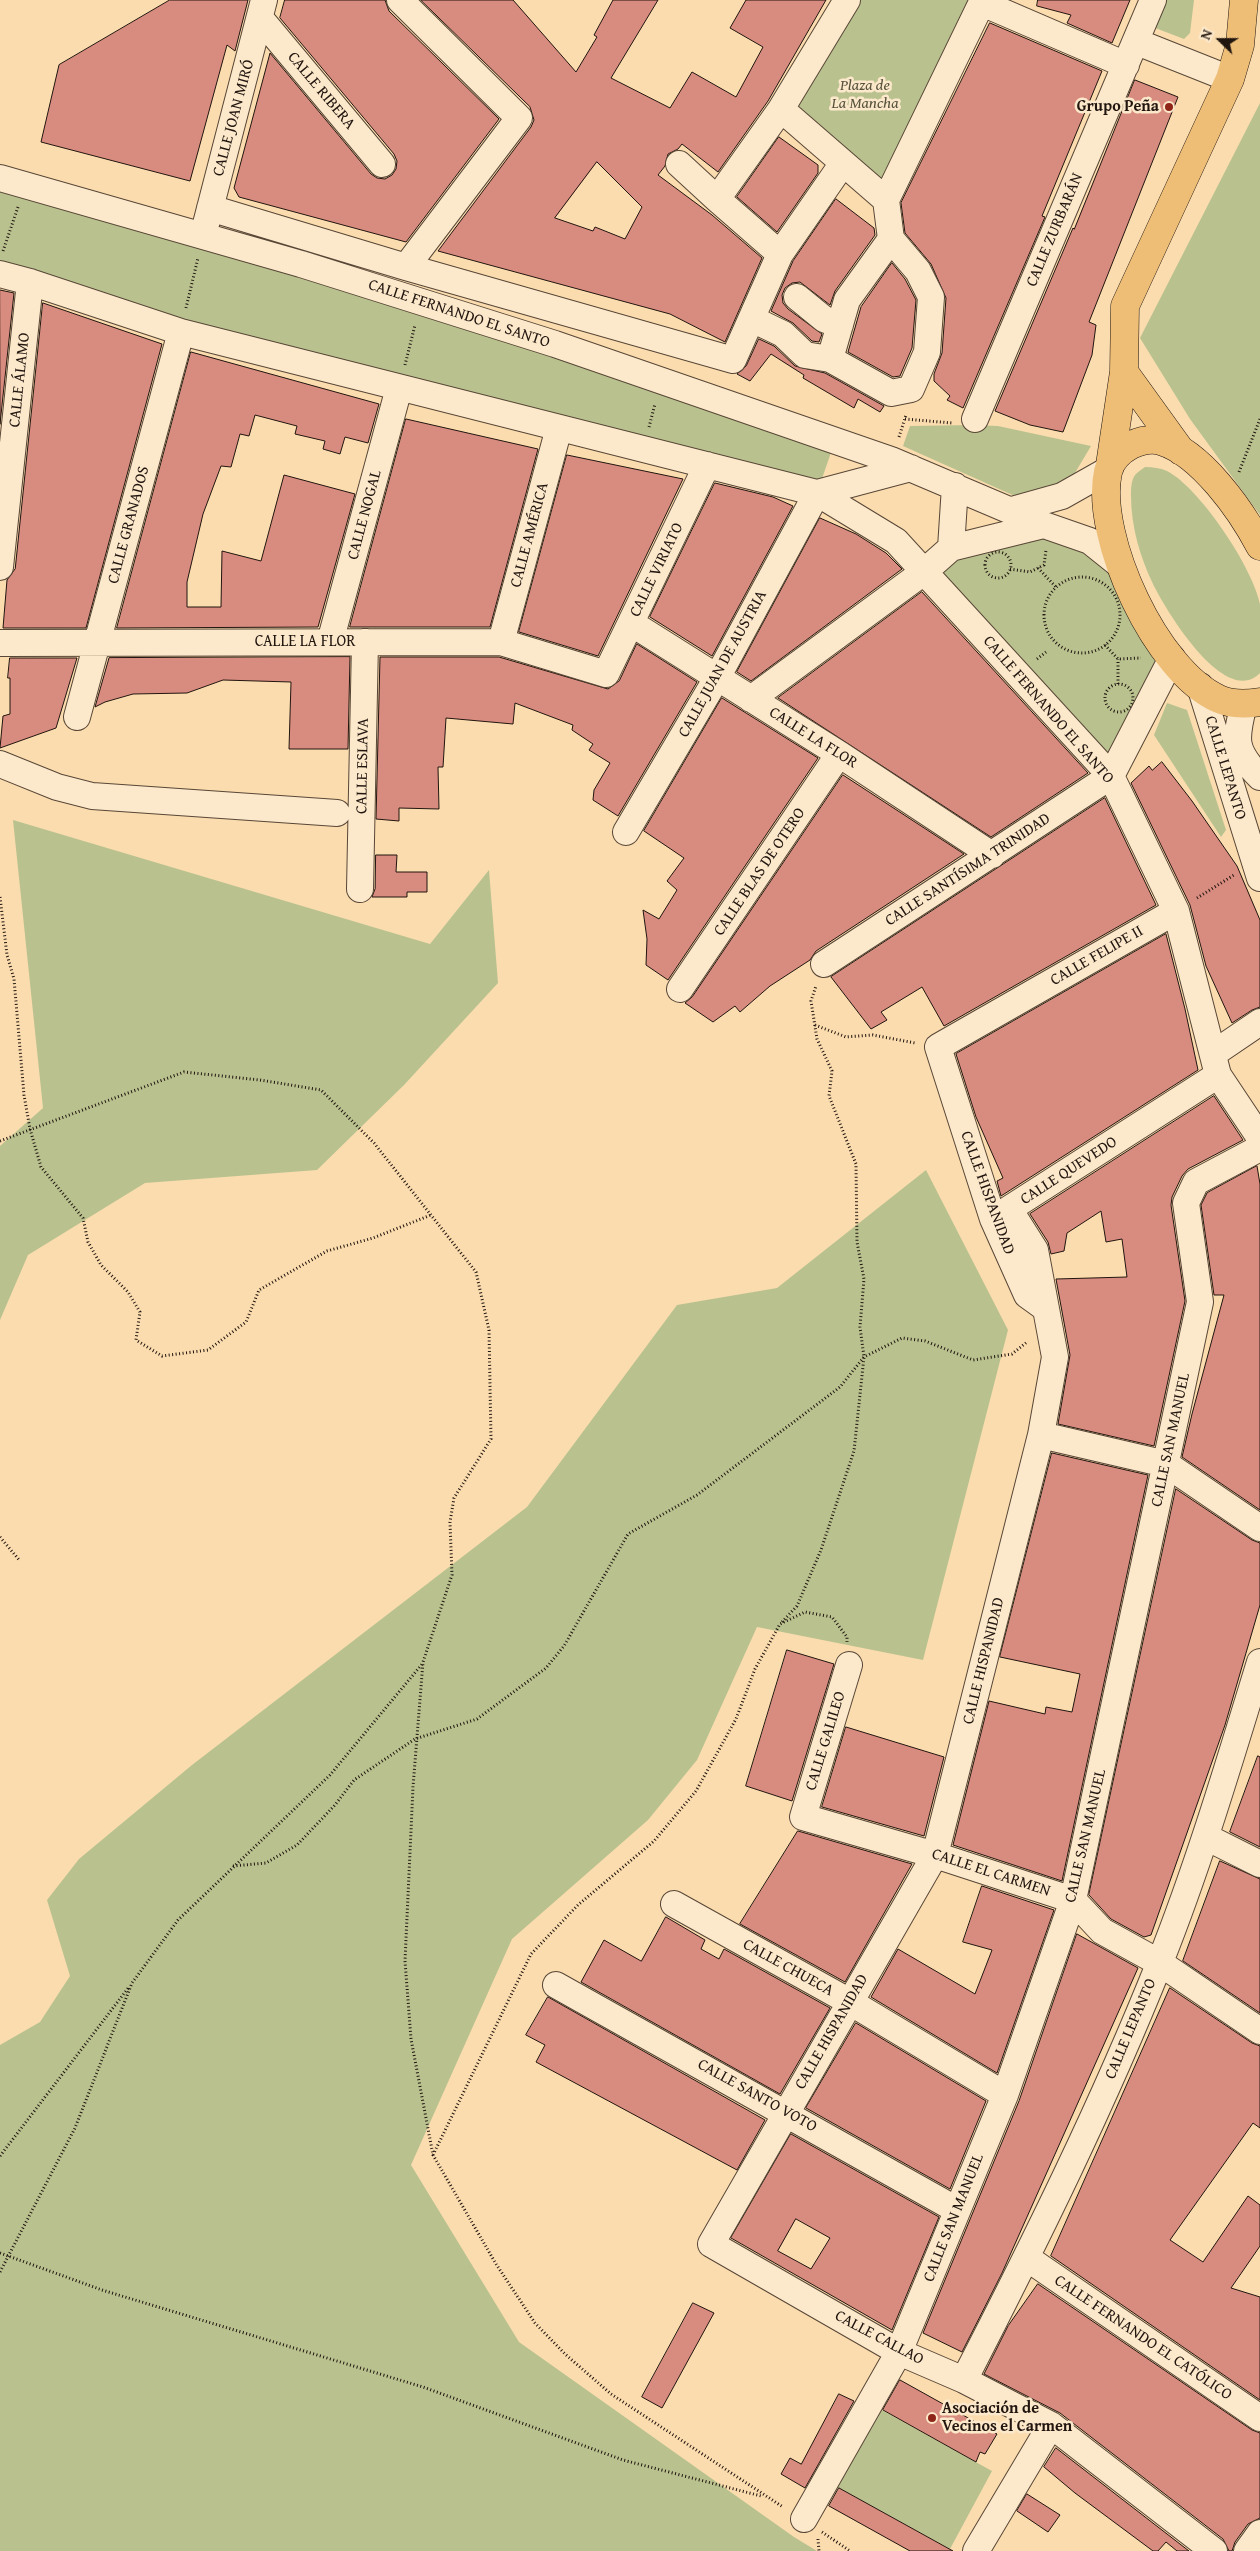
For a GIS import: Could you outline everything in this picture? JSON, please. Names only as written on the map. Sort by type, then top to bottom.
[{"type":"highway","points":[[1244,0],[1240,45],[1230,79],[1126,306],[1124,372],[1105,487],[1106,513],[1110,538],[1131,592],[1150,626],[1185,674],[1200,686],[1220,699],[1253,705]]},
{"type":"highway","points":[[1124,372],[1181,451]]},
{"type":"highway","points":[[1109,468],[1121,450],[1141,440],[1160,440],[1181,451],[1208,473],[1229,499],[1260,546]]},
{"type":"street","points":[[400,0],[519,118],[406,267]]},
{"type":"street","points":[[717,199],[781,109],[847,0]]},
{"type":"street","name":"CALLE ZURBARÁN","points":[[975,419],[1137,42],[1153,0]]},
{"type":"street","points":[[843,163],[780,254],[752,319],[783,334],[805,355],[830,359],[892,393],[911,390],[927,352],[931,297],[918,270],[891,238],[886,200],[983,1],[1126,65]]},
{"type":"street","name":"CALLE RIBERA","points":[[262,9],[382,164]]},
{"type":"street","name":"CALLE JOAN MIRÓ","points":[[203,236],[262,9]]},
{"type":"street","points":[[1137,42],[1230,79]]},
{"type":"street","points":[[781,109],[886,200]]},
{"type":"street","points":[[679,164],[780,254]]},
{"type":"street","name":"CALLE FERNANDO EL SANTO","points":[[0,178],[203,236],[555,344],[911,468],[1044,525],[1090,541],[1120,565]]},
{"type":"street","name":"CALLE FERNANDO EL SANTO","points":[[210,208],[406,267],[733,360],[752,319]]},
{"type":"street","points":[[830,359],[847,300],[891,238]]},
{"type":"street","name":"CALLE FERNANDO EL SANTO","points":[[1,264],[30,282],[181,332],[817,493],[896,541],[1111,776],[1176,911],[1215,1064],[1260,1138]]},
{"type":"street","name":"CALLE ÁLAMO","points":[[0,567],[30,282]]},
{"type":"street","points":[[797,298],[824,319],[840,325]]},
{"type":"street","name":"CALLE GRANADOS","points":[[77,716],[181,332]]},
{"type":"street","name":"CALLE NOGAL","points":[[330,642],[399,388]]},
{"type":"street","name":"CALLE AMÉRICA","points":[[501,642],[559,428]]},
{"type":"street","name":"CALLE VIRIATO","points":[[606,674],[707,465]]},
{"type":"street","name":"CALLE FERNANDO EL SANTO","points":[[817,493],[911,468]]},
{"type":"street","points":[[1012,510],[1062,496],[1109,468]]},
{"type":"street","points":[[951,548],[955,486]]},
{"type":"street","name":"CALLE JUAN DE AUSTRIA","points":[[626,832],[718,676],[817,493]]},
{"type":"street","points":[[751,698],[925,571],[951,548],[1044,525]]},
{"type":"street","name":"CALLE LA FLOR","points":[[631,623],[718,676],[992,855]]},
{"type":"street","name":"CALLE ESLAVA","points":[[360,890],[365,642]]},
{"type":"street","name":"CALLE LA FLOR","points":[[0,643],[501,642],[606,674]]},
{"type":"street","points":[[1111,776],[1172,658]]},
{"type":"street","name":"CALLE LEPANTO","points":[[1200,686],[1257,870]]},
{"type":"street","points":[[1253,705],[1236,734],[1243,760],[1260,777]]},
{"type":"street","name":"CALLE BLAS DE OTERO","points":[[680,989],[839,754]]},
{"type":"street","points":[[0,764],[57,787],[92,796],[337,813]]},
{"type":"street","name":"CALLE SANTÍSIMA TRINIDAD","points":[[824,964],[1111,776]]},
{"type":"street","name":"CALLE FELIPE II","points":[[938,1047],[1176,911]]},
{"type":"street","name":"CALLE QUEVEDO","points":[[1047,1316],[1035,1250],[1010,1209],[1215,1064],[1260,1022]]},
{"type":"street","name":"CALLE HISPANIDAD","points":[[711,2244],[935,1855],[1041,1435],[1055,1356],[1047,1316],[1027,1295],[993,1218],[938,1047]]},
{"type":"street","name":"CALLE SAN MANUEL","points":[[804,2519],[899,2352],[1005,2095],[1073,1900],[1200,1302],[1186,1203],[1196,1182],[1260,1148]]},
{"type":"street","points":[[1041,1435],[1166,1464],[1260,1528]]},
{"type":"street","name":"CALLE LEPANTO","points":[[964,2380],[1027,2258],[1099,2102],[1160,1963],[1206,1837],[1260,1662]]},
{"type":"street","name":"CALLE GALILEO","points":[[803,1817],[849,1665]]},
{"type":"street","name":"CALLE EL CARMEN","points":[[803,1817],[935,1855],[1073,1900],[1102,1931],[1160,1963],[1260,2031]]},
{"type":"street","points":[[1206,1837],[1260,1864]]},
{"type":"street","name":"CALLE CHUECA","points":[[674,1904],[850,2002],[1005,2095]]},
{"type":"street","name":"CALLE SANTO VOTO","points":[[556,1985],[786,2112],[957,2210]]},
{"type":"street","name":"CALLE CALLAO","points":[[711,2244],[899,2352],[964,2380],[1051,2425],[1214,2551]]},
{"type":"street","name":"CALLE FERNANDO EL CATÓLICO","points":[[1027,2258],[1260,2418]]},
{"type":"street","points":[[976,2551],[1051,2425]]},
{"type":"street","points":[[1247,2551],[1260,2533]]},
{"type":"path","points":[[1,264],[25,185]]},
{"type":"path","points":[[181,332],[203,236]]},
{"type":"path","points":[[399,388],[421,302]]},
{"type":"path","points":[[644,449],[660,381]]},
{"type":"path","points":[[905,419],[954,423],[975,419]]},
{"type":"path","points":[[1237,477],[1260,419]]},
{"type":"path","points":[[1010,569],[1030,572],[1044,565],[1047,545],[1044,525]]},
{"type":"path","points":[[991,554],[1003,554],[1009,560],[1010,569],[1001,578],[992,577],[985,568],[986,560],[991,554]]},
{"type":"path","points":[[1038,568],[1056,587]]},
{"type":"path","points":[[1078,577],[1102,582],[1111,590],[1117,601],[1119,619],[1114,636],[1105,645],[1094,651],[1081,653],[1069,651],[1057,645],[1049,635],[1044,623],[1044,610],[1048,597],[1056,587],[1066,580],[1078,577]]},
{"type":"path","points":[[1105,645],[1118,659],[1118,684]]},
{"type":"path","points":[[1118,659],[1172,658]]},
{"type":"path","points":[[1118,684],[1127,686],[1134,697],[1128,710],[1119,712],[1110,709],[1105,701],[1109,688],[1118,684]]},
{"type":"path","points":[[1176,911],[1257,870]]},
{"type":"path","points":[[0,897],[6,955],[14,979],[24,1096],[30,1129],[41,1168],[83,1218],[88,1242],[101,1265],[128,1292],[140,1312],[136,1340],[162,1356],[208,1350],[246,1322],[259,1290],[327,1251],[373,1238],[431,1214]]},
{"type":"path","points":[[433,2156],[531,1954],[578,1905],[654,1841],[696,1791],[736,1719],[755,1669],[780,1624],[797,1606],[821,1550],[854,1451],[864,1356],[860,1327],[864,1279],[857,1242],[856,1164],[829,1096],[832,1071],[817,1039],[811,1001],[824,964]]},
{"type":"path","points":[[815,1026],[846,1037],[873,1035],[938,1047]]},
{"type":"path","points":[[0,1140],[184,1072],[260,1080],[320,1090],[374,1143],[476,1272],[489,1330],[491,1439],[454,1498],[450,1522],[452,1575],[423,1662],[416,1740],[405,1961],[411,2040],[433,2156],[496,2264],[535,2323],[559,2348],[611,2394],[850,2551]]},
{"type":"path","points":[[233,1866],[266,1863],[297,1845],[335,1805],[354,1780],[416,1740],[477,1719],[546,1668],[564,1646],[628,1534],[697,1494],[840,1387],[864,1356],[902,1338],[925,1341],[973,1360],[1012,1354],[1047,1316]]},
{"type":"path","points":[[0,1537],[20,1561]]},
{"type":"path","points":[[780,1624],[805,1612],[832,1617],[847,1637],[849,1665]]},
{"type":"path","points":[[0,2156],[178,1920],[330,1775],[423,1662]]},
{"type":"path","points":[[0,2272],[7,2255],[75,2128],[132,1983]]},
{"type":"path","points":[[0,2252],[102,2290],[423,2386],[623,2460],[764,2496]]},
{"type":"green space","name":"Plaza de La Mancha","points":[[847,0],[984,0],[886,200],[781,109]]},
{"type":"green space","points":[[1160,0],[1194,0],[1190,33],[1184,39],[1150,26]]},
{"type":"green space","points":[[1260,103],[1260,515],[1190,419],[1140,338]]},
{"type":"green space","points":[[0,178],[835,441],[817,493],[0,280]]},
{"type":"green space","points":[[910,426],[998,426],[1091,446],[1069,483],[1017,497],[903,446]]},
{"type":"green space","points":[[1145,467],[1167,471],[1180,480],[1194,494],[1223,530],[1247,570],[1260,604],[1260,673],[1246,681],[1230,678],[1214,667],[1198,651],[1170,614],[1153,584],[1137,541],[1131,507],[1133,479]]},
{"type":"green space","points":[[1044,525],[1090,541],[1172,658],[1111,776],[925,571]]},
{"type":"green space","points":[[1167,703],[1187,710],[1226,830],[1221,837],[1154,735]]},
{"type":"green space","points":[[13,820],[430,944],[489,870],[498,983],[404,1085],[317,1170],[145,1183],[28,1255],[0,1320],[0,1146],[43,1108]]},
{"type":"green space","points":[[926,1170],[1008,1330],[923,1660],[757,1627],[697,1760],[648,1820],[512,1939],[411,2165],[519,2342],[794,2537],[817,2551],[0,2551],[0,2045],[40,2022],[70,1976],[47,1900],[79,1859],[192,1765],[527,1507],[677,1305],[777,1288]]},
{"type":"green space","points":[[880,2409],[992,2471],[950,2549],[837,2487]]},
{"type":"building","points":[[170,0],[248,0],[235,51],[227,45],[190,181],[41,142],[59,65]]},
{"type":"building","points":[[285,0],[385,0],[389,11],[499,119],[406,242],[239,197],[234,188],[270,53],[371,174],[377,178],[385,179],[392,175],[396,169],[397,161],[394,154],[280,18]]},
{"type":"building","points":[[421,0],[513,0],[576,72],[597,37],[594,35],[613,0],[658,0],[611,78],[670,108],[692,72],[736,97],[763,47],[730,28],[746,0],[826,0],[768,101],[718,172],[682,144],[678,149],[668,154],[665,166],[658,175],[712,215],[762,258],[725,342],[670,314],[438,251],[531,127],[534,120],[530,107]],"holes":[[[597,162],[642,207],[625,239],[595,227],[593,231],[555,218]]]},
{"type":"building","points":[[1038,0],[1130,0],[1112,43],[1067,23],[1071,15],[1037,6]]},
{"type":"building","points":[[990,23],[1102,71],[1042,216],[1045,217],[963,408],[947,400],[950,396],[934,381],[934,374],[942,353],[946,298],[931,264],[905,233],[901,203]]},
{"type":"building","points":[[1135,80],[1178,97],[1089,322],[1096,325],[1092,355],[1063,432],[1030,425],[995,411],[1074,229]]},
{"type":"building","points":[[779,137],[818,165],[818,173],[777,232],[737,197]]},
{"type":"building","points":[[836,199],[874,228],[875,235],[835,291],[830,305],[800,282],[792,283],[785,288],[782,295],[783,303],[788,309],[822,334],[819,342],[812,341],[793,323],[771,311],[793,261]]},
{"type":"building","points":[[892,263],[905,279],[916,300],[912,348],[900,376],[893,377],[848,352],[861,307]]},
{"type":"building","points":[[0,290],[14,293],[0,424]]},
{"type":"building","points":[[43,303],[162,344],[86,628],[3,628],[7,580],[15,569]]},
{"type":"building","points":[[759,339],[774,346],[795,366],[825,373],[884,406],[880,412],[858,399],[854,408],[803,378],[804,375],[771,354],[750,381],[737,374],[746,366]]},
{"type":"building","points":[[191,352],[379,404],[368,443],[345,437],[340,454],[323,449],[325,441],[295,434],[297,426],[255,415],[249,436],[240,434],[231,467],[221,466],[203,514],[187,582],[187,607],[221,607],[222,551],[261,561],[284,475],[355,494],[318,627],[117,628]]},
{"type":"building","points":[[406,419],[538,449],[490,627],[350,627]]},
{"type":"building","points":[[567,455],[683,479],[598,656],[519,632]]},
{"type":"building","points":[[715,483],[773,497],[793,506],[712,656],[650,617]]},
{"type":"building","points":[[820,518],[856,534],[886,553],[902,569],[751,681],[737,672]]},
{"type":"building","points":[[922,592],[1088,773],[991,837],[778,698]]},
{"type":"building","points":[[637,644],[697,682],[618,816],[593,800],[594,790],[610,763],[589,750],[593,744],[572,730],[573,725],[515,703],[513,724],[446,718],[443,767],[438,767],[439,809],[399,808],[399,821],[376,819],[380,657],[499,657],[608,689],[619,681]]},
{"type":"building","points":[[350,657],[348,749],[289,749],[291,682],[223,680],[187,693],[133,694],[95,707],[109,658]]},
{"type":"building","points":[[10,658],[77,658],[56,728],[0,748],[3,716],[10,714],[10,678],[8,678]]},
{"type":"building","points":[[722,698],[818,758],[668,980],[646,965],[647,939],[643,910],[659,919],[677,890],[667,881],[684,858],[644,831]]},
{"type":"building","points":[[1162,762],[1192,801],[1237,866],[1260,920],[1260,1007],[1232,1023],[1206,966],[1190,905],[1131,783],[1149,766],[1152,770]]},
{"type":"building","points":[[843,775],[964,854],[816,951],[810,960],[770,986],[740,1012],[735,1006],[713,1022],[685,1003],[692,997]]},
{"type":"building","points":[[1105,798],[1156,905],[944,1026],[922,987],[881,1012],[887,1020],[871,1029],[831,977]]},
{"type":"building","points":[[376,855],[397,855],[396,872],[427,872],[427,892],[407,892],[407,897],[372,897],[375,889]]},
{"type":"building","points":[[1166,934],[1198,1070],[1001,1196],[997,1181],[1003,1178],[976,1117],[956,1054]]},
{"type":"building","points":[[1214,1096],[1243,1140],[1188,1169],[1182,1176],[1172,1197],[1171,1205],[1185,1301],[1154,1446],[1058,1424],[1070,1355],[1056,1279],[1127,1277],[1122,1239],[1106,1242],[1101,1211],[1067,1233],[1064,1251],[1051,1254],[1048,1242],[1030,1214]]},
{"type":"building","points":[[1257,1166],[1260,1184],[1260,1510],[1182,1457],[1224,1295],[1214,1295],[1201,1205],[1207,1193]]},
{"type":"building","points":[[1052,1453],[1148,1475],[1062,1881],[953,1845],[989,1701],[1045,1714],[1046,1707],[1072,1712],[1080,1674],[1000,1657]]},
{"type":"building","points":[[1176,1489],[1252,1540],[1260,1543],[1260,1605],[1225,1725],[1151,1935],[1144,1937],[1111,1919],[1089,1895]]},
{"type":"building","points":[[787,1650],[834,1664],[792,1801],[746,1786]]},
{"type":"building","points":[[846,1727],[944,1757],[924,1836],[822,1807]]},
{"type":"building","points":[[1258,1756],[1260,1757],[1260,1847],[1230,1832]]},
{"type":"building","points":[[798,1831],[912,1864],[845,1982],[740,1924]]},
{"type":"building","points":[[1220,1861],[1260,1879],[1260,2013],[1183,1961]]},
{"type":"building","points":[[982,1886],[1054,1910],[997,2073],[871,1997],[898,1949],[975,1994],[992,1950],[963,1942]]},
{"type":"building","points":[[666,1917],[705,1940],[701,1949],[719,1959],[724,1949],[830,2008],[780,2094],[581,1982],[604,1940],[641,1961]]},
{"type":"building","points":[[1077,1934],[1138,1968],[1002,2273],[962,2352],[923,2333],[1019,2101]]},
{"type":"building","points":[[1170,1988],[1252,2043],[1260,2046],[1260,2128],[1253,2123],[1170,2240],[1203,2262],[1248,2196],[1260,2205],[1260,2246],[1231,2288],[1260,2297],[1260,2400],[1051,2256]]},
{"type":"building","points":[[548,1997],[765,2120],[737,2170],[536,2062],[545,2045],[526,2035]]},
{"type":"building","points":[[856,2023],[986,2101],[950,2189],[806,2108]]},
{"type":"building","points":[[791,2134],[939,2217],[892,2330],[731,2238]],"holes":[[[796,2219],[830,2238],[811,2269],[778,2251]]]},
{"type":"building","points":[[1038,2284],[1252,2430],[1260,2433],[1260,2518],[1248,2524],[1235,2542],[1232,2551],[1229,2551],[1223,2539],[1060,2413],[984,2374],[1008,2326]]},
{"type":"building","points":[[693,2303],[714,2313],[662,2408],[642,2397]]},
{"type":"building","name":"Asociación de Vecinos el Carmen","points":[[900,2380],[997,2434],[985,2454],[980,2452],[976,2462],[883,2410]]},
{"type":"building","points":[[839,2394],[854,2401],[805,2488],[781,2474],[790,2458],[801,2464]]},
{"type":"building","points":[[1056,2448],[1189,2551],[1177,2551],[1166,2542],[1158,2551],[1153,2551],[1075,2493],[1044,2467]]},
{"type":"building","points":[[839,2488],[953,2551],[910,2551],[829,2506]]},
{"type":"building","points":[[1027,2494],[1060,2515],[1048,2532],[1017,2511]]},
{"type":"place","name":"Grupo Peña","points":[[1169,107]]},
{"type":"place","name":"Asociación de Vecinos el Carmen","points":[[932,2418]]}]
